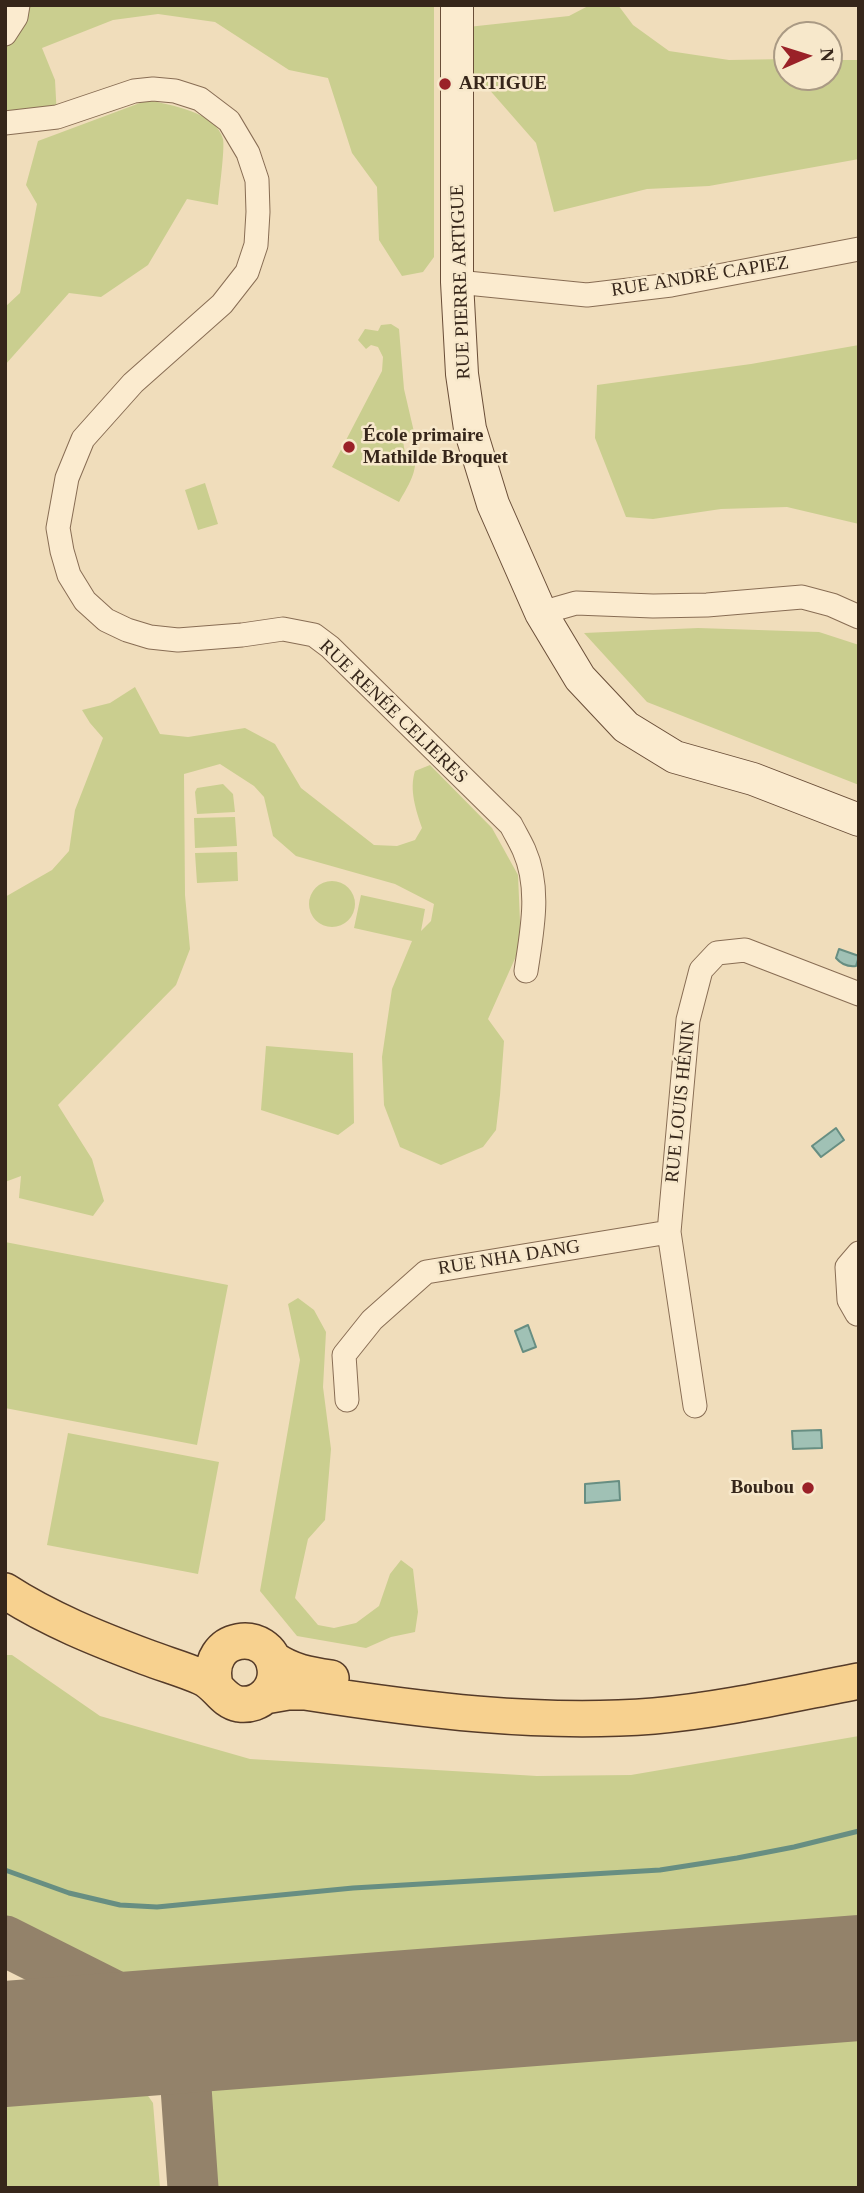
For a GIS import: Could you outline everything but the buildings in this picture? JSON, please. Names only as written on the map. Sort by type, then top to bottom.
[{"type":"main road","name":"RUE PIERRE ARTIGUE","points":[[457,5],[457,282],[462,374],[470,429],[493,503],[541,613],[580,678],[626,727],[675,757],[753,779],[859,820]]},
{"type":"main road","points":[[5,1573],[67,1608],[154,1639],[200,1647],[226,1646],[247,1641],[267,1650],[273,1659],[283,1666],[307,1675],[459,1698],[511,1701],[653,1699],[687,1696],[859,1665]]},
{"type":"main road","points":[[5,1591],[60,1622],[205,1678],[215,1685]]},
{"type":"main road","points":[[226,1646],[219,1654],[212,1674],[220,1694],[237,1704],[257,1702],[272,1688],[275,1679],[273,1659]]},
{"type":"main road","points":[[265,1696],[305,1692],[456,1713],[510,1716],[653,1716],[721,1707],[859,1681]]},
{"type":"street","points":[[5,34],[16,17],[19,5]]},
{"type":"street","name":"RUE RENÉE CELIERES","points":[[5,123],[57,117],[134,91],[153,89],[175,91],[200,99],[229,121],[248,153],[257,180],[256,245],[247,272],[222,304],[133,383],[83,439],[67,478],[58,527],[68,575],[85,601],[106,620],[150,637],[178,640],[283,629],[314,635],[330,647],[510,825],[524,851],[531,876],[534,915],[526,971]]},
{"type":"street","name":"RUE ANDRÉ CAPIEZ","points":[[457,282],[587,295],[671,285],[859,249]]},
{"type":"street","points":[[541,613],[576,603],[707,605],[802,597],[832,605],[859,617]]},
{"type":"street","name":"RUE LOUIS HÉNIN","points":[[695,1406],[669,1232],[688,1020],[701,970],[717,953],[745,950],[859,994]]},
{"type":"street","name":"RUE NHA DANG","points":[[347,1399],[344,1355],[372,1320],[426,1272],[669,1232]]},
{"type":"street","points":[[859,1253],[847,1267],[849,1300],[857,1314],[859,1313]]},
{"type":"green space","points":[[18,5],[434,5],[434,257],[423,272],[402,276],[379,240],[377,187],[352,153],[328,78],[289,70],[215,22],[158,14],[113,20],[42,48],[55,80],[57,117],[5,123],[5,34]]},
{"type":"green space","points":[[590,5],[618,5],[633,25],[669,51],[729,60],[773,59],[773,91],[843,91],[843,60],[859,60],[859,159],[709,186],[647,189],[554,212],[536,143],[487,87],[469,81],[468,27],[569,16]]},
{"type":"green space","points":[[148,100],[191,111],[211,122],[219,130],[223,139],[223,161],[218,205],[187,199],[148,265],[101,297],[69,293],[5,365],[5,307],[20,293],[37,204],[26,185],[38,141]]},
{"type":"green space","points":[[391,324],[399,329],[404,389],[414,432],[402,435],[405,453],[415,452],[416,459],[412,478],[399,502],[332,467],[382,371],[383,357],[378,347],[371,345],[366,349],[358,340],[365,329],[378,331],[381,325]]},
{"type":"green space","points":[[859,345],[859,524],[787,507],[721,509],[653,519],[626,517],[595,438],[597,385],[751,364]]},
{"type":"green space","points":[[205,483],[218,524],[198,530],[185,490]]},
{"type":"green space","points":[[698,628],[819,632],[859,645],[859,785],[647,702],[584,633]]},
{"type":"green space","points":[[135,687],[160,734],[188,737],[245,728],[275,744],[301,788],[374,845],[397,846],[415,840],[422,828],[414,800],[413,778],[415,771],[430,765],[492,828],[518,875],[521,945],[488,1019],[504,1041],[496,1130],[483,1147],[441,1165],[400,1147],[384,1105],[382,1057],[392,989],[412,941],[354,928],[361,895],[425,909],[421,931],[431,921],[434,904],[395,884],[296,856],[273,836],[264,797],[254,786],[220,764],[184,774],[185,895],[190,949],[176,985],[58,1105],[92,1159],[104,1201],[93,1216],[19,1198],[21,1176],[5,1182],[5,897],[52,870],[69,851],[75,810],[103,738],[82,710],[110,703]]},
{"type":"green space","points":[[223,784],[233,794],[235,812],[197,814],[197,788]]},
{"type":"green space","points":[[235,817],[237,846],[195,848],[194,818]]},
{"type":"green space","points":[[237,852],[238,881],[197,883],[195,853]]},
{"type":"green space","points":[[332,881],[348,888],[355,904],[348,920],[332,927],[316,920],[309,904],[316,888]]},
{"type":"green space","points":[[266,1046],[353,1053],[354,1123],[338,1135],[261,1110]]},
{"type":"green space","points":[[5,1242],[228,1285],[197,1445],[5,1408]]},
{"type":"green space","points":[[298,1298],[314,1310],[326,1332],[323,1387],[331,1449],[325,1520],[308,1539],[295,1598],[318,1625],[334,1628],[356,1623],[379,1606],[390,1574],[401,1560],[413,1569],[418,1612],[415,1632],[391,1637],[366,1648],[297,1636],[260,1591],[300,1360],[288,1304]]},
{"type":"green space","points":[[68,1433],[219,1462],[198,1574],[47,1545]]},
{"type":"green space","points":[[5,1655],[12,1655],[100,1716],[250,1759],[537,1776],[631,1775],[859,1736],[859,1933],[126,1985],[65,1959],[5,1924]]},
{"type":"green space","points":[[859,2022],[859,2188],[206,2188],[200,2106],[211,2085],[230,2070]]},
{"type":"green space","points":[[107,2080],[144,2090],[153,2103],[160,2188],[5,2188],[5,2088]]},
{"type":"water","points":[[839,949],[859,956],[856,966],[842,963],[836,958]]},
{"type":"water","points":[[836,1128],[844,1140],[821,1157],[812,1146]]},
{"type":"water","points":[[528,1325],[536,1347],[523,1352],[515,1331]]},
{"type":"water","points":[[821,1430],[822,1448],[793,1449],[792,1431]]},
{"type":"water","points":[[619,1481],[620,1500],[585,1503],[585,1484]]},
{"type":"waterway","points":[[5,1870],[69,1893],[120,1905],[157,1907],[353,1888],[660,1870],[794,1847],[859,1831]]},
{"type":"taxiway","points":[[5,1941],[182,2030],[193,2188]]},
{"type":"runway","points":[[5,2044],[859,1978]]},
{"type":"place","name":"ARTIGUE","points":[[445,84]]},
{"type":"place","name":"École primaire Mathilde Broquet","points":[[349,447]]},
{"type":"place","name":"Boubou","points":[[808,1488]]}]
